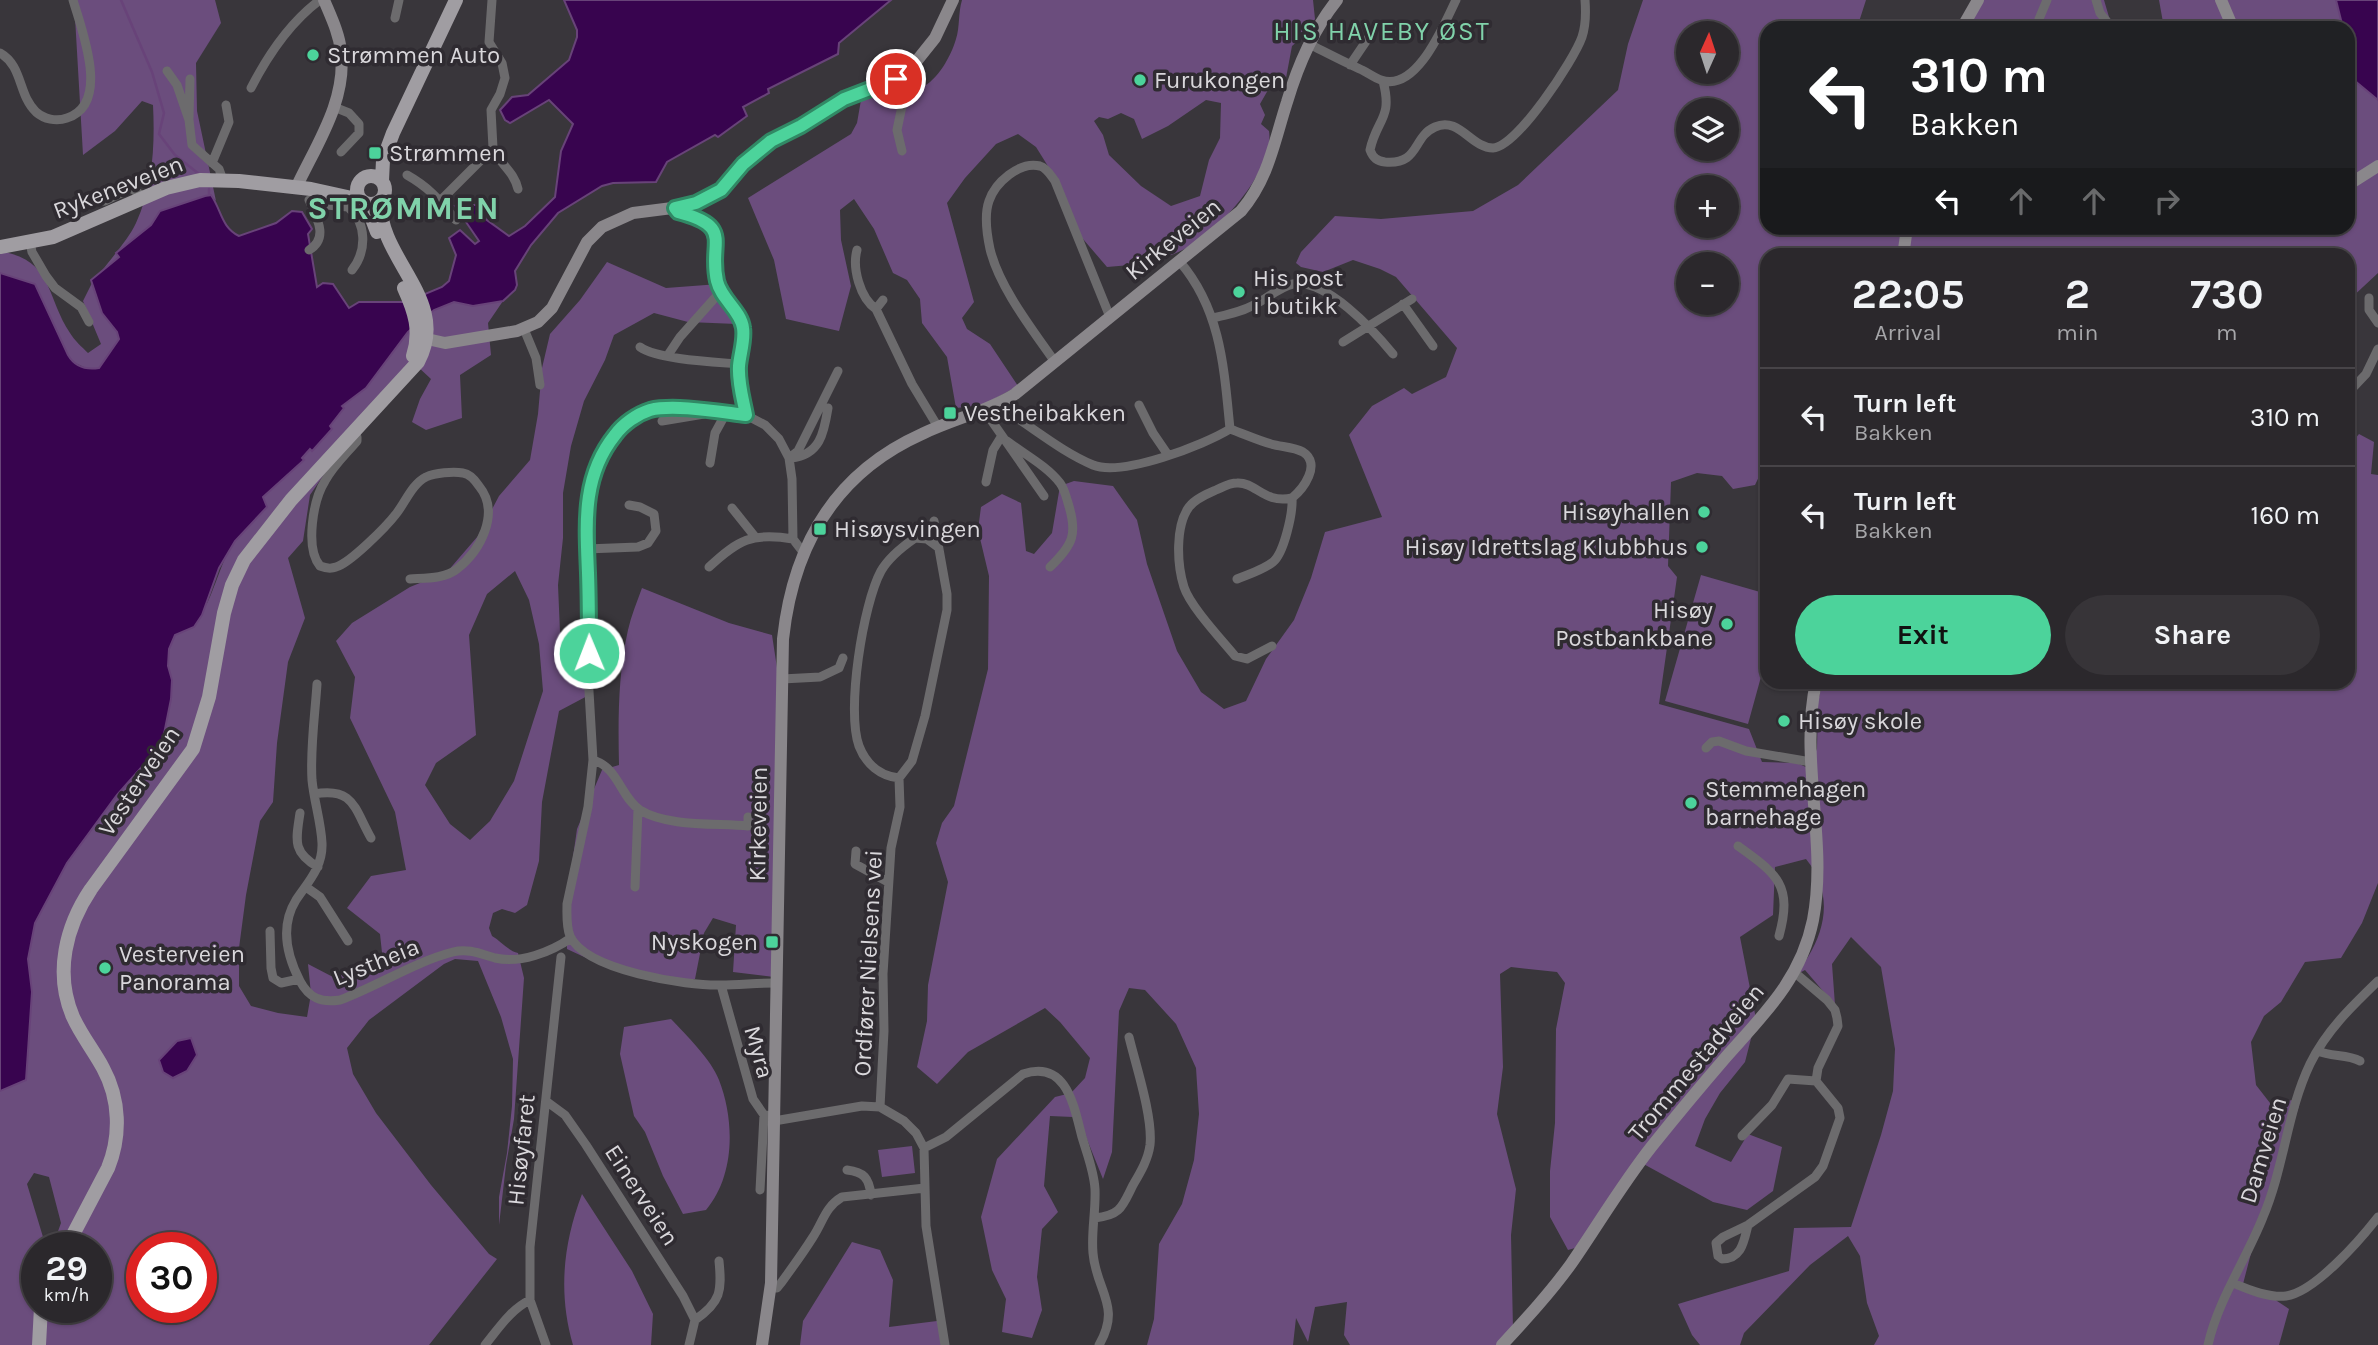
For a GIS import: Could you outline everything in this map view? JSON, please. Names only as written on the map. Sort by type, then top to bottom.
[{"type":"main road","points":[[308,190],[319,143],[341,81],[341,51],[337,30],[322,0]]},
{"type":"main road","points":[[369,201],[385,189],[382,181],[383,160],[393,133],[456,0]]},
{"type":"main road","points":[[393,133],[357,191],[369,201],[413,295],[423,330],[445,343],[524,329],[548,313],[587,242],[602,227],[633,213],[696,203],[721,190],[743,164],[771,141],[844,99],[902,75],[935,38],[953,0]]},
{"type":"main road","name":"Kirkeveien","points":[[762,1345],[771,1288],[771,1117],[782,679],[786,609],[803,552],[825,514],[864,470],[903,443],[1000,403],[1055,362],[1241,211],[1259,187],[1309,44],[1337,0]]},
{"type":"main road","points":[[1966,21],[1978,0]]},
{"type":"main road","points":[[2221,0],[2230,21]]},
{"type":"main road","points":[[2355,181],[2378,166]]},
{"type":"main road","points":[[363,180],[375,177],[382,181]]},
{"type":"main road","name":"Rykeneveien","points":[[0,247],[69,231],[144,197],[200,180],[223,180],[308,190],[369,201]]},
{"type":"main road","name":"Rykeneveien","points":[[308,190],[363,180]]},
{"type":"main road","name":"Vesterveien","points":[[74,1232],[108,1168],[115,1147],[117,1123],[114,1095],[105,1071],[79,1030],[68,1003],[64,970],[69,931],[91,888],[193,749],[206,707],[223,613],[244,560],[268,526],[418,362],[423,330]]},
{"type":"main road","name":"Trommestadveien","points":[[1502,1345],[1570,1265],[1649,1149],[1689,1099],[1765,1017],[1794,972],[1806,944],[1815,905],[1817,862],[1811,762],[1811,708],[1815,689]]},
{"type":"main road","points":[[39,1345],[40,1323]]},
{"type":"street","points":[[1,53],[15,65],[29,103],[36,111],[48,119],[63,120],[81,110],[90,93],[91,78],[82,29],[73,0]]},
{"type":"street","points":[[251,88],[262,66],[283,36],[322,0]]},
{"type":"street","points":[[395,18],[399,0]]},
{"type":"street","points":[[492,0],[489,42],[502,63],[505,78],[491,110],[493,148],[499,160],[513,174],[517,189]]},
{"type":"street","points":[[1309,44],[1383,82],[1408,76],[1417,70],[1436,40],[1456,0]]},
{"type":"street","points":[[1383,82],[1388,99],[1370,150],[1375,159],[1386,162],[1405,160],[1434,127],[1446,125],[1457,128],[1483,146],[1496,148],[1504,144],[1524,124],[1576,50],[1586,17],[1585,0]]},
{"type":"street","points":[[2039,19],[2047,0]]},
{"type":"street","points":[[2096,0],[2100,13],[2106,21]]},
{"type":"street","points":[[1350,65],[1373,31]]},
{"type":"street","name":"Rykeneveien","points":[[167,71],[177,85],[188,120],[192,145],[219,169],[223,180]]},
{"type":"street","points":[[902,75],[906,87],[897,130],[902,151]]},
{"type":"street","points":[[188,120],[190,79]]},
{"type":"street","points":[[212,163],[229,122],[226,105]]},
{"type":"street","points":[[334,107],[349,113],[359,124],[359,134],[341,152]]},
{"type":"street","points":[[441,200],[493,148]]},
{"type":"street","points":[[1055,362],[1001,284],[989,246],[986,212],[989,199],[998,185],[1010,174],[1026,167],[1039,166],[1047,170],[1055,181],[1106,313],[1110,317]]},
{"type":"street","points":[[407,175],[441,200],[456,220]]},
{"type":"street","points":[[82,204],[106,201],[131,188],[144,197]]},
{"type":"street","points":[[308,190],[321,230],[316,246],[309,250]]},
{"type":"street","points":[[308,190],[316,204],[348,207],[357,217],[364,240],[352,270]]},
{"type":"street","points":[[675,208],[678,212],[705,221],[714,231],[718,244],[717,281],[743,325],[739,376],[746,415]]},
{"type":"street","name":"Rykeneveien","points":[[30,242],[32,252],[46,276],[55,288],[81,307],[89,321]]},
{"type":"street","points":[[857,250],[855,267],[867,300],[876,309],[912,384],[938,427]]},
{"type":"street","points":[[1180,262],[1197,283],[1213,318],[1225,377],[1230,429]]},
{"type":"street","points":[[1213,318],[1248,308],[1287,286],[1304,284],[1320,289],[1369,325],[1393,354]]},
{"type":"street","points":[[668,355],[680,337],[721,291]]},
{"type":"street","points":[[2369,298],[2369,310],[2378,323]]},
{"type":"street","points":[[1343,342],[1412,299]]},
{"type":"street","points":[[876,309],[883,300]]},
{"type":"street","points":[[1403,304],[1433,346]]},
{"type":"street","points":[[524,329],[536,358],[541,385]]},
{"type":"street","points":[[640,347],[653,353],[702,362],[739,364]]},
{"type":"street","points":[[2355,386],[2366,374],[2378,349]]},
{"type":"street","points":[[789,458],[798,451],[838,371]]},
{"type":"street","points":[[1000,403],[1006,411],[1059,446],[1094,466],[1109,470],[1168,455],[1230,429]]},
{"type":"street","points":[[1139,405],[1168,455]]},
{"type":"street","points":[[776,983],[721,985],[667,981],[632,973],[596,959],[571,938],[567,920],[568,904],[588,807],[593,760],[588,674],[586,522],[589,486],[598,461],[620,428],[639,415],[655,409],[674,408],[746,415],[765,425],[779,439],[789,458],[793,539],[803,552]]},
{"type":"street","points":[[789,458],[803,455],[820,444],[828,408]]},
{"type":"street","points":[[985,410],[1044,496]]},
{"type":"street","points":[[662,421],[709,412]]},
{"type":"street","points":[[710,463],[715,433],[726,413]]},
{"type":"street","points":[[1230,429],[1270,444],[1301,451],[1308,456],[1309,474],[1301,490],[1292,498],[1274,499],[1244,483],[1230,484],[1205,494],[1190,505],[1183,519],[1180,537],[1180,566],[1184,589],[1235,656],[1247,659],[1272,646]]},
{"type":"street","points":[[352,433],[357,437],[357,442],[333,468],[317,499],[312,549],[314,559],[320,566],[336,568],[347,561],[380,531],[426,477],[463,473],[474,480],[483,491],[488,521],[485,532],[467,559],[455,571],[446,575],[410,579]]},
{"type":"street","points":[[986,482],[993,450],[1004,439]]},
{"type":"street","points":[[1004,439],[1053,476],[1063,488],[1074,532],[1068,547],[1050,567]]},
{"type":"street","points":[[1237,579],[1271,564],[1278,556],[1292,513],[1292,498]]},
{"type":"street","points":[[586,548],[638,547],[648,543],[656,531],[654,514],[629,505]]},
{"type":"street","points":[[733,509],[757,538]]},
{"type":"street","name":"Ordfører Nielsens vei","points":[[880,1107],[888,882],[891,848],[900,807],[899,778],[912,761],[925,716],[947,610],[947,594],[934,521]]},
{"type":"street","points":[[709,567],[741,541],[775,536],[793,539]]},
{"type":"street","points":[[899,778],[878,772],[866,760],[858,741],[856,682],[863,629],[873,587],[892,556],[915,538],[927,539],[938,547]]},
{"type":"street","points":[[782,679],[820,677],[839,668],[843,657]]},
{"type":"street","name":"Lystheia","points":[[317,684],[312,764],[322,843],[318,867],[295,902],[287,920],[286,937],[289,954],[299,979],[310,995],[324,1001],[340,1000],[454,951],[475,951],[498,959],[513,960],[545,952],[571,938]]},
{"type":"street","points":[[1706,748],[1712,741],[1719,741],[1736,749],[1811,762]]},
{"type":"street","points":[[593,760],[607,768],[638,809],[668,820],[708,823],[748,825],[748,817]]},
{"type":"street","points":[[314,794],[341,792],[351,801],[371,838]]},
{"type":"street","points":[[635,887],[638,809]]},
{"type":"street","points":[[300,813],[297,833],[299,851],[306,860],[318,867]]},
{"type":"street","points":[[1738,846],[1772,872],[1781,886],[1785,906],[1779,936]]},
{"type":"street","points":[[856,851],[855,864],[888,882]]},
{"type":"street","name":"Lystheia","points":[[306,887],[320,897],[348,941]]},
{"type":"street","points":[[270,931],[273,978],[281,983],[299,979]]},
{"type":"street","name":"Hisøyfaret","points":[[546,1345],[530,1300],[530,1247],[561,957]]},
{"type":"street","points":[[1794,972],[1827,1000],[1835,1010],[1837,1018],[1838,1026],[1818,1068],[1816,1081]]},
{"type":"street","name":"Damveien","points":[[2208,1345],[2213,1324],[2268,1206],[2309,1065],[2349,1009],[2378,981]]},
{"type":"street","name":"Myra","points":[[721,985],[748,1086],[753,1099],[771,1117]]},
{"type":"street","points":[[1095,1218],[1112,1216],[1121,1209],[1146,1161],[1150,1144],[1148,1120],[1129,1037]]},
{"type":"street","points":[[2318,1051],[2328,1055],[2352,1057],[2360,1062]]},
{"type":"street","points":[[924,1148],[946,1138],[1023,1074],[1032,1071],[1048,1072],[1064,1084],[1072,1099],[1093,1175],[1095,1218],[1092,1250],[1095,1270],[1110,1307],[1108,1323],[1099,1345]]},
{"type":"street","points":[[1742,1136],[1772,1105],[1788,1079],[1816,1081],[1838,1108],[1840,1118],[1824,1166],[1815,1177],[1748,1225]]},
{"type":"street","name":"Einerveien","points":[[546,1101],[565,1115],[605,1172],[683,1296],[695,1320]]},
{"type":"street","points":[[760,1190],[771,1117],[862,1106],[880,1107],[904,1121],[916,1133],[924,1148],[926,1226],[945,1345]]},
{"type":"street","points":[[847,1170],[859,1171],[865,1176],[871,1195]]},
{"type":"street","points":[[771,1288],[777,1288],[782,1283],[815,1235],[829,1205],[835,1201],[842,1197],[925,1188]]},
{"type":"street","points":[[2233,1283],[2276,1296],[2289,1296],[2305,1289],[2378,1217]]},
{"type":"street","points":[[689,1345],[695,1320],[716,1301],[722,1286],[719,1261]]},
{"type":"street","points":[[485,1345],[520,1305],[530,1300]]},
{"type":"shaded area","points":[[74,0],[215,0],[221,23],[196,63],[197,111],[216,201],[211,195],[160,211],[151,225],[116,253],[119,257],[101,272],[129,236],[142,209],[152,165],[153,105],[142,101],[115,131],[83,155]]},
{"type":"shaded area","points":[[564,0],[891,0],[839,43],[838,54],[768,89],[769,93],[743,107],[747,116],[718,137],[715,135],[667,162],[656,182],[613,183],[602,186],[558,213],[531,245],[515,271],[515,290],[503,301],[473,306],[454,302],[434,310],[408,332],[366,388],[342,406],[344,408],[330,426],[332,429],[312,451],[310,449],[302,458],[304,460],[263,497],[267,507],[235,541],[219,568],[202,615],[194,627],[175,635],[169,649],[171,699],[162,744],[117,795],[67,863],[35,923],[28,959],[32,992],[26,1080],[0,1091],[0,273],[35,284],[68,355],[77,365],[90,368],[99,368],[119,339],[117,332],[102,313],[91,280],[119,257],[116,253],[151,225],[160,211],[205,196],[211,195],[225,223],[239,236],[276,223],[292,211],[302,212],[312,229],[308,234],[317,287],[323,283],[333,284],[349,308],[359,302],[406,302],[442,287],[449,281],[456,255],[449,238],[460,230],[475,244],[479,241],[455,206],[495,204],[482,209],[480,215],[509,236],[525,226],[555,197],[561,151],[573,124],[549,100],[510,123],[505,120],[500,110],[512,97],[528,95],[569,60],[577,30]]},
{"type":"shaded area","points":[[962,0],[1313,0],[1315,19],[1306,34],[1292,46],[1286,78],[1272,83],[1260,104],[1265,115],[1261,124],[1269,131],[1269,146],[1255,179],[1230,212],[1203,238],[1160,259],[1107,267],[1077,232],[1061,187],[1036,147],[1018,134],[996,144],[965,178],[947,203],[974,302],[962,318],[967,329],[990,344],[1018,386],[983,405],[956,408],[947,357],[922,323],[920,299],[907,280],[893,273],[874,229],[854,199],[840,210],[841,240],[851,286],[839,331],[786,319],[774,260],[748,198],[851,134],[857,123],[861,100],[915,90],[933,79],[954,46]],"holes":[[[1206,100],[1221,103],[1220,138],[1209,160],[1200,196],[1171,206],[1141,186],[1109,155],[1103,135],[1094,121],[1099,117],[1108,119],[1121,113],[1134,119],[1142,139],[1168,126]]]},
{"type":"shaded area","points":[[1643,0],[1866,0],[1859,21],[1760,21],[1760,235],[2355,235],[2355,81],[2378,100],[2378,273],[2355,294],[2355,248],[1760,248],[1760,474],[1755,485],[1733,489],[1722,476],[1697,473],[1671,482],[1668,566],[1677,577],[1659,704],[1749,729],[1762,762],[1797,763],[1808,768],[1817,749],[1821,689],[2355,689],[2355,439],[2359,434],[2374,442],[2371,474],[2378,475],[2378,883],[2362,923],[2341,958],[2305,962],[2281,1002],[2264,1016],[2251,1042],[2256,1085],[2270,1103],[2293,1100],[2302,1082],[2299,1106],[2255,1238],[2243,1284],[2289,1309],[2279,1345],[1874,1345],[1879,1336],[1867,1303],[1860,1256],[1848,1236],[1810,1265],[1744,1333],[1740,1345],[1700,1345],[1692,1335],[1678,1304],[1789,1271],[1794,1228],[1851,1227],[1893,1091],[1895,1049],[1881,967],[1851,937],[1832,964],[1835,1005],[1805,970],[1784,981],[1808,957],[1823,920],[1820,883],[1806,859],[1775,867],[1773,915],[1740,937],[1756,1019],[1745,1062],[1720,1093],[1705,1119],[1695,1146],[1731,1162],[1748,1134],[1782,1147],[1773,1191],[1747,1210],[1713,1202],[1638,1161],[1582,1246],[1568,1250],[1550,1217],[1556,1029],[1565,983],[1557,972],[1511,967],[1500,974],[1503,1067],[1497,1114],[1516,1189],[1511,1235],[1513,1329],[1502,1345],[1350,1345],[1344,1335],[1347,1302],[1315,1307],[1308,1342],[1296,1318],[1293,1345],[1147,1345],[1154,1319],[1159,1244],[1182,1204],[1194,1160],[1199,1114],[1196,1068],[1176,1024],[1145,990],[1129,988],[1119,1011],[1112,1152],[1103,1179],[1086,1137],[1073,1117],[1050,1116],[1044,1186],[1058,1212],[1042,1229],[1037,1277],[1042,1310],[1032,1338],[1002,1332],[1006,1299],[992,1270],[981,1217],[997,1159],[1055,1097],[1071,1093],[1085,1078],[1090,1058],[1045,1008],[968,1052],[937,1084],[917,1067],[927,1021],[928,985],[948,882],[936,843],[942,823],[954,806],[988,669],[989,576],[978,530],[981,507],[1002,494],[1021,503],[1026,551],[1034,554],[1052,533],[1060,486],[1074,481],[1113,486],[1137,520],[1147,564],[1177,651],[1201,692],[1224,709],[1246,701],[1266,659],[1294,620],[1325,532],[1382,517],[1349,435],[1372,406],[1404,388],[1412,394],[1446,377],[1457,348],[1396,277],[1353,260],[1323,272],[1301,267],[1296,263],[1301,252],[1335,216],[1381,219],[1473,211],[1518,185],[1618,90],[1628,44]]},
{"type":"shaded area","points":[[1979,0],[2104,0],[2112,21],[1968,21]]},
{"type":"shaded area","points":[[2159,0],[2336,0],[2341,21],[2163,21]]},
{"type":"shaded area","points":[[2336,0],[2378,0],[2378,100],[2355,81],[2355,21],[2341,21]]},
{"type":"shaded area","points":[[0,251],[17,256],[39,271],[70,333],[88,353],[101,344],[83,301],[92,283],[102,313],[117,332],[119,339],[99,368],[88,369],[71,361],[35,284],[0,273]]},
{"type":"shaded area","points":[[607,262],[666,288],[719,284],[737,324],[688,322],[654,313],[614,335],[605,360],[584,401],[571,446],[563,493],[563,538],[558,585],[560,632],[589,648],[591,694],[559,711],[542,802],[539,861],[527,905],[515,913],[502,909],[493,913],[489,928],[492,936],[518,953],[524,978],[514,1119],[499,1225],[499,1197],[512,1106],[513,1059],[501,1017],[478,961],[455,959],[444,964],[369,1020],[347,1048],[353,1074],[376,1113],[431,1185],[489,1254],[497,1259],[429,1345],[0,1345],[0,1091],[26,1080],[32,992],[28,959],[35,923],[67,863],[117,795],[162,744],[171,699],[169,649],[175,635],[197,620],[234,542],[267,507],[263,497],[303,460],[344,408],[342,406],[377,372],[408,332],[434,310],[454,302],[473,306],[503,301],[488,323],[491,355],[460,375],[462,418],[426,430],[412,422],[431,379],[417,366],[336,457],[310,495],[303,541],[288,558],[305,618],[288,662],[277,743],[273,802],[260,821],[246,895],[239,948],[239,986],[251,1006],[307,1017],[311,994],[308,964],[333,977],[383,962],[380,934],[347,908],[371,876],[406,870],[395,812],[350,718],[355,677],[336,641],[352,623],[410,587],[447,572],[478,536],[499,496],[530,460],[542,368],[550,334],[580,300]],"holes":[[[515,571],[529,600],[539,644],[543,691],[514,781],[490,821],[470,840],[450,824],[425,785],[436,763],[476,735],[469,635],[487,594]]]},
{"type":"shaded area","name":"Hisøy Postbankbane","points":[[1701,575],[1760,592],[1760,680],[1748,724],[1665,701]]},
{"type":"shaded area","points":[[642,588],[729,623],[772,635],[779,681],[774,977],[733,972],[736,925],[713,918],[704,933],[695,979],[655,982],[610,969],[567,949],[566,906],[577,829],[602,770],[619,765],[622,663],[629,625]]},
{"type":"shaded area","points":[[671,1019],[698,1048],[715,1072],[724,1096],[730,1130],[727,1165],[716,1196],[706,1210],[683,1214],[663,1176],[645,1132],[634,1116],[620,1054],[624,1027]]},
{"type":"shaded area","points":[[191,1038],[197,1055],[187,1071],[173,1078],[163,1072],[159,1060],[177,1041]]},
{"type":"shaded area","points":[[912,1146],[915,1173],[882,1177],[878,1150]]},
{"type":"shaded area","points":[[582,1194],[632,1271],[653,1314],[651,1345],[573,1345],[565,1307],[565,1269],[570,1231]]},
{"type":"shaded area","points":[[852,1242],[880,1250],[893,1280],[889,1327],[937,1321],[943,1345],[800,1345],[803,1321]]},
{"type":"waterway","points":[[121,0],[152,72],[164,113],[159,134],[175,155],[199,174]]},
{"type":"waterway","points":[[209,189],[209,195]]},
{"type":"place","name":"Strømmen Auto","points":[[313,55]]},
{"type":"place","name":"Furukongen","points":[[1140,80]]},
{"type":"place","name":"Strømmen","points":[[375,153]]},
{"type":"place","name":"His post i butikk","points":[[1239,292]]},
{"type":"place","name":"Vestheibakken","points":[[950,413]]},
{"type":"place","name":"Hisøyhallen","points":[[1704,512]]},
{"type":"place","name":"Hisøysvingen","points":[[820,529]]},
{"type":"place","name":"Hisøy Idrettslag Klubbhus","points":[[1702,547]]},
{"type":"place","name":"Hisøy Postbankbane","points":[[1727,624]]},
{"type":"place","name":"Hisøy skole","points":[[1784,721]]},
{"type":"place","name":"Stemmehagen barnehage","points":[[1691,803]]},
{"type":"place","name":"Nyskogen","points":[[772,942]]},
{"type":"place","name":"Vesterveien Panorama","points":[[105,968]]},
{"type":"district","name":"HIS HAVEBY ØST","points":[[1382,31]]},
{"type":"district","name":"STRØMMEN","points":[[404,208]]},
{"type":"route","points":[[589,653],[586,548],[589,486],[608,443],[620,428],[639,415],[662,408],[746,415],[739,376],[743,325],[717,281],[718,244],[714,231],[705,221],[678,212],[675,208],[696,203],[721,190],[743,164],[771,141],[852,95],[896,79]]}]
